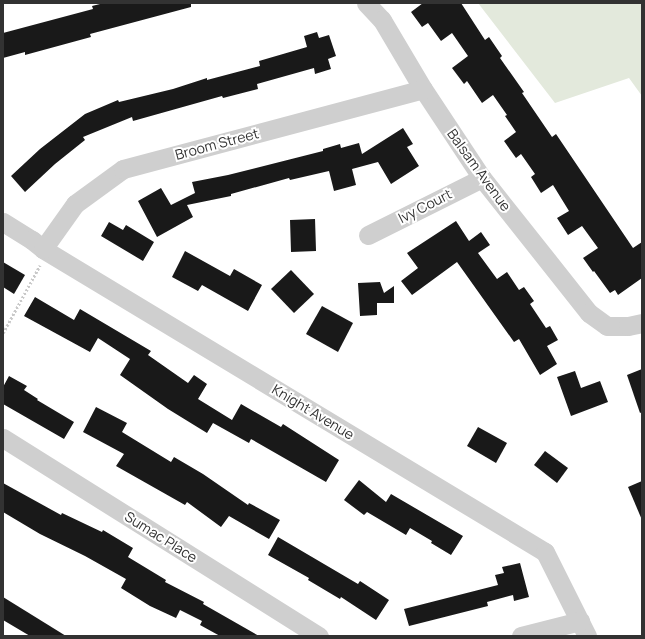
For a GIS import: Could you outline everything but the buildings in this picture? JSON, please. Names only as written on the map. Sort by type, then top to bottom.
[{"type":"street","name":"Balsam Avenue","points":[[366,3],[382,20],[423,89],[482,178],[589,313],[607,326],[628,326],[642,323]]},
{"type":"street","name":"Broom Street","points":[[45,250],[75,204],[123,169],[423,89]]},
{"type":"street","name":"Ivy Court","points":[[368,235],[482,178]]},
{"type":"street","name":"Knight Avenue","points":[[3,222],[45,250],[545,552],[584,629]]},
{"type":"street","name":"Sumac Place","points":[[3,438],[319,636]]},
{"type":"street","points":[[521,636],[584,629]]},
{"type":"path","points":[[3,333],[45,250]]},
{"type":"shaded area","points":[[478,3],[642,3],[642,96],[629,78],[555,103]]}]
